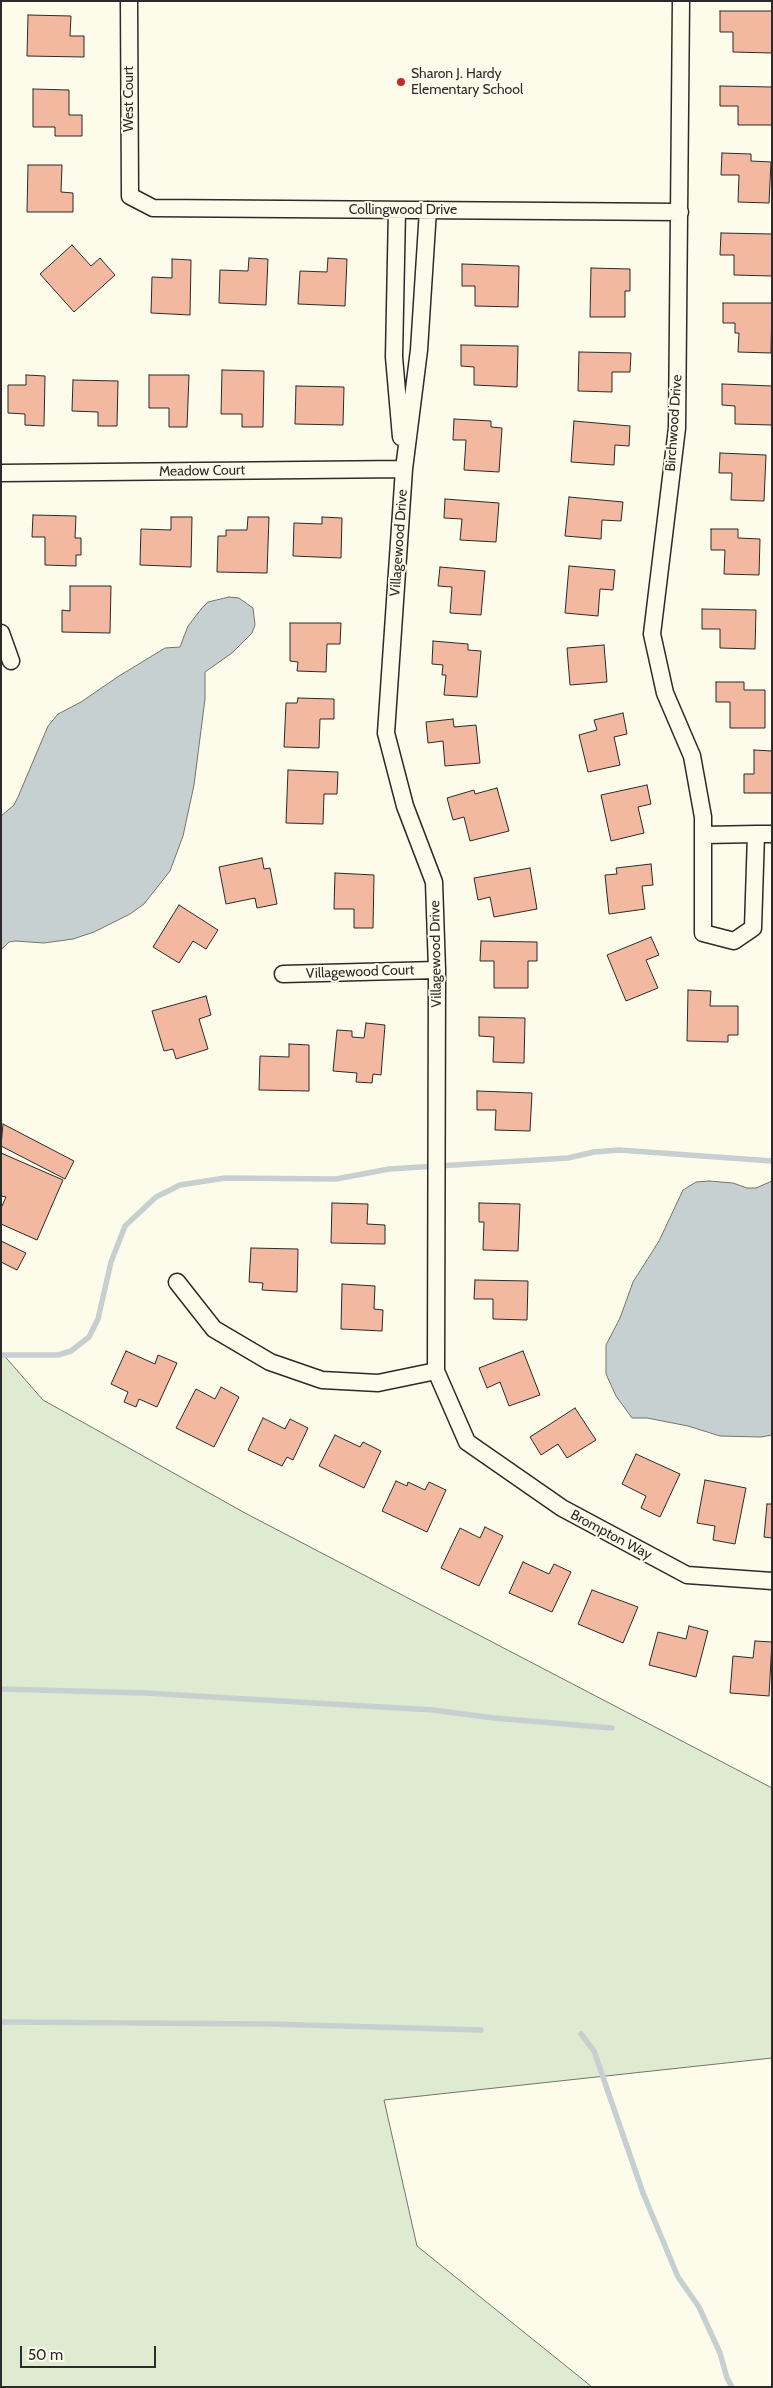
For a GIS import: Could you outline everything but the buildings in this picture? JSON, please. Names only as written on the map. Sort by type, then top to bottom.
[{"type":"street","name":"West Court","points":[[129,1],[130,196]]},
{"type":"street","name":"Birchwood Drive","points":[[680,1],[677,428],[652,634],[665,693],[692,756],[704,834],[704,933],[734,942],[753,928],[764,834],[704,834]]},
{"type":"street","name":"Collingwood Drive","points":[[130,196],[153,208],[680,212]]},
{"type":"street","name":"Villagewood Drive","points":[[397,210],[394,358],[404,469]]},
{"type":"street","name":"Villagewood Drive","points":[[428,210],[419,350],[404,469],[386,733],[406,806],[434,882],[437,970],[436,1371],[467,1442]]},
{"type":"street","name":"Meadow Court","points":[[1,473],[404,469]]},
{"type":"street","points":[[1,632],[11,661]]},
{"type":"street","name":"Villagewood Court","points":[[282,974],[437,970]]},
{"type":"street","points":[[177,1282],[214,1329],[270,1362],[322,1380],[378,1383],[436,1371]]},
{"type":"street","name":"Brompton Way","points":[[467,1442],[562,1508],[687,1575],[772,1581]]},
{"type":"green space","points":[[1,1352],[43,1400],[245,1513],[772,1788],[772,2058],[384,2100],[417,2246],[592,2387],[1,2387]]},
{"type":"shaded area","points":[[229,597],[239,598],[253,608],[255,625],[252,633],[232,653],[205,672],[205,699],[194,785],[183,836],[170,871],[144,904],[130,914],[94,932],[73,939],[44,943],[9,942],[1,950],[1,816],[14,805],[48,726],[58,714],[81,702],[165,648],[180,647],[188,626],[202,608],[208,602]]},
{"type":"shaded area","points":[[772,1181],[772,1435],[761,1437],[720,1436],[688,1426],[647,1418],[632,1418],[616,1396],[606,1374],[606,1345],[620,1318],[633,1282],[659,1241],[683,1190],[696,1182],[733,1183],[747,1188],[756,1188]]},
{"type":"waterway","points":[[1,1355],[58,1355],[71,1351],[89,1337],[98,1319],[111,1262],[125,1226],[156,1197],[180,1185],[225,1178],[336,1179],[389,1169],[568,1158],[594,1152],[619,1150],[772,1161]]},
{"type":"waterway","points":[[1,1689],[145,1693],[433,1710],[494,1718],[612,1728]]},
{"type":"waterway","points":[[1,2022],[270,2024],[481,2030]]},
{"type":"waterway","points":[[581,2034],[594,2051],[643,2193],[678,2277],[699,2307],[720,2353],[727,2378],[732,2387]]},
{"type":"place","name":"Sharon J. Hardy Elementary School","points":[[401,82]]}]
